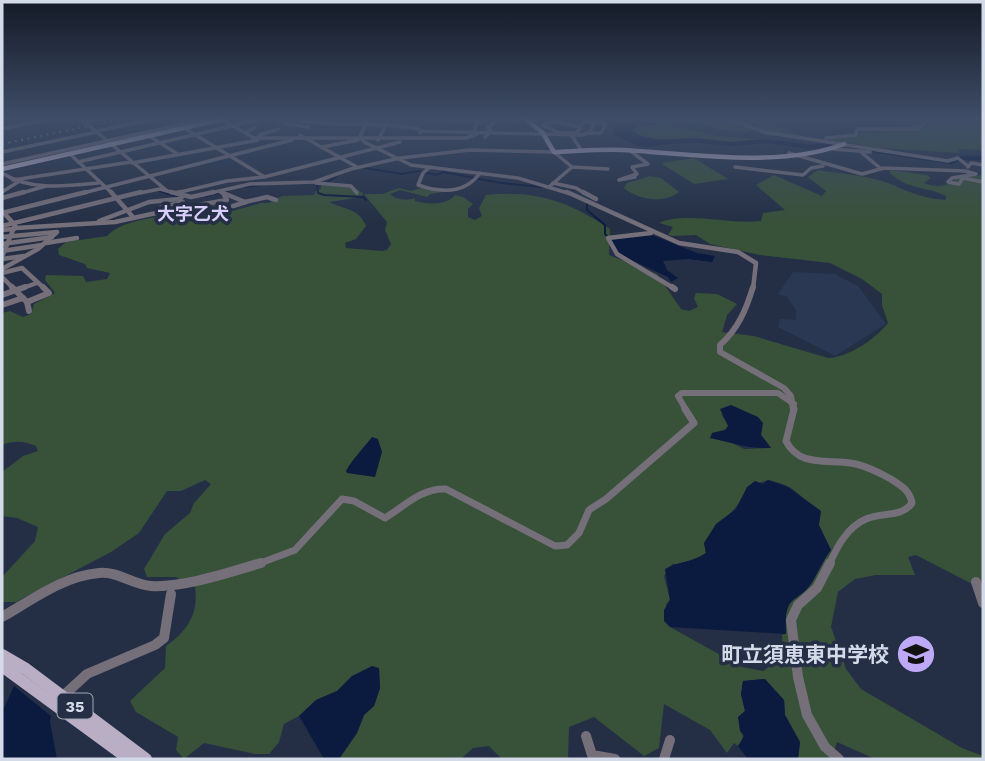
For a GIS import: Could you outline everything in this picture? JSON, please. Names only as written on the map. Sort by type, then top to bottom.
[{"type":"main road","points":[[2,169],[70,154]]},
{"type":"main road","points":[[679,154],[743,158],[784,154]]},
{"type":"main road","name":"35","points":[[2,655],[63,696],[146,759]]},
{"type":"main road","name":"35","points":[[2,666],[129,759]]},
{"type":"street","points":[[63,154],[2,169],[4,178],[51,185],[98,183]]},
{"type":"street","points":[[70,154],[98,183],[118,198],[133,217]]},
{"type":"street","points":[[13,180],[85,169],[127,154]]},
{"type":"street","points":[[98,164],[132,163],[174,154]]},
{"type":"street","points":[[15,227],[2,212],[235,154]]},
{"type":"street","points":[[332,154],[358,167]]},
{"type":"street","points":[[174,193],[227,181],[264,177],[360,154]]},
{"type":"street","points":[[385,154],[411,165],[576,188],[606,205]]},
{"type":"street","points":[[314,182],[358,167],[442,154]]},
{"type":"street","points":[[556,154],[572,167],[608,169]]},
{"type":"street","points":[[634,154],[648,164],[632,167],[638,174],[619,180],[635,177]]},
{"type":"street","points":[[791,154],[827,166],[866,174],[880,168],[965,171],[976,174],[948,180],[955,184],[961,183],[960,179],[963,178],[983,182]]},
{"type":"street","points":[[863,154],[880,168]]},
{"type":"street","points":[[892,154],[948,161],[959,158],[971,168],[938,171]]},
{"type":"street","points":[[116,159],[122,155]]},
{"type":"street","points":[[78,162],[122,155],[166,190],[200,207]]},
{"type":"street","points":[[229,155],[274,182]]},
{"type":"street","points":[[743,158],[735,167],[803,175],[811,168],[827,166]]},
{"type":"street","points":[[968,166],[971,163],[983,164]]},
{"type":"street","points":[[430,167],[423,173],[418,185],[445,192],[473,183],[480,173]]},
{"type":"street","points":[[552,184],[572,167]]},
{"type":"street","points":[[2,191],[20,181]]},
{"type":"street","points":[[97,222],[124,208],[167,199],[222,193],[244,185],[314,182],[351,186],[357,193]]},
{"type":"street","points":[[552,184],[584,197],[652,233],[684,245],[738,252],[756,263],[758,272],[734,333],[722,342],[719,349],[727,359],[781,385],[791,395],[794,404],[786,441],[795,454],[811,461],[854,463],[874,469],[900,485],[913,500],[907,511],[870,516],[857,524],[834,550],[817,587],[792,612],[806,714],[819,742],[839,759]]},
{"type":"street","points":[[2,198],[51,185]]},
{"type":"street","points":[[2,255],[4,243],[15,227],[145,191],[166,190]]},
{"type":"street","points":[[222,193],[248,202]]},
{"type":"street","points":[[187,211],[227,200],[222,193]]},
{"type":"street","points":[[233,206],[266,195],[276,200]]},
{"type":"street","points":[[2,228],[115,222],[156,213],[160,208],[181,199]]},
{"type":"street","points":[[2,237],[57,230],[29,255],[2,273]]},
{"type":"street","points":[[652,233],[608,238],[617,254],[675,289]]},
{"type":"street","points":[[4,243],[52,237]]},
{"type":"street","points":[[2,255],[77,238]]},
{"type":"street","points":[[2,255],[29,255]]},
{"type":"street","points":[[2,273],[22,268],[49,293],[2,305]]},
{"type":"street","points":[[2,273],[5,284],[25,300],[29,311]]},
{"type":"street","points":[[2,295],[37,283]]},
{"type":"street","points":[[2,617],[60,585],[85,576],[114,573],[153,586],[190,580],[277,558],[297,549],[342,499],[352,498],[385,518],[421,493],[437,487],[446,489],[537,538],[555,546],[567,545],[579,533],[591,508],[606,499],[694,424],[678,396],[682,393],[778,393],[794,404]]},
{"type":"street","points":[[976,583],[983,603]]},
{"type":"street","points":[[63,696],[87,674],[155,645],[164,638],[172,594]]},
{"type":"street","points":[[586,736],[593,755],[615,759]]},
{"type":"street","points":[[664,759],[670,740]]},
{"type":"shaded area","points":[[652,235],[697,253],[715,256],[712,262],[688,259],[663,261],[667,270],[678,278],[671,282],[668,277],[618,254],[610,240]]},
{"type":"shaded area","points":[[793,272],[835,274],[859,287],[886,324],[835,356],[778,327],[780,319],[796,320],[796,310],[787,297],[778,294]]},
{"type":"shaded area","points":[[731,405],[758,417],[763,423],[761,435],[771,448],[747,447],[710,438],[712,433],[725,430],[728,426],[720,409]]},
{"type":"shaded area","points":[[372,437],[378,439],[382,452],[375,477],[347,473],[352,462]]},
{"type":"shaded area","points":[[768,480],[788,487],[821,511],[819,525],[831,550],[808,587],[790,604],[786,634],[670,627],[664,621],[664,610],[670,600],[665,569],[706,553],[704,543],[716,524],[736,509],[747,487],[755,481],[763,484]]},
{"type":"shaded area","points":[[372,666],[379,668],[380,688],[374,706],[364,715],[357,733],[339,759],[324,759],[299,716],[316,700],[337,691],[352,676]]},
{"type":"shaded area","points":[[765,679],[784,700],[785,715],[800,742],[798,759],[748,759],[738,746],[744,736],[740,731],[738,717],[745,711],[741,694],[743,681]]},
{"type":"shaded area","points":[[14,686],[51,716],[57,759],[2,759],[2,712]]},
{"type":"green space","points":[[694,158],[728,179],[694,184],[661,163]]},
{"type":"green space","points":[[818,170],[862,176],[922,196],[946,200],[946,196],[910,185],[889,172],[891,170],[927,175],[931,178],[924,183],[933,186],[946,185],[957,178],[983,175],[983,594],[978,587],[916,555],[908,557],[915,575],[876,575],[855,579],[838,592],[831,627],[846,669],[861,689],[962,748],[983,756],[983,759],[875,759],[837,742],[832,759],[798,759],[800,742],[785,715],[784,700],[764,679],[743,681],[741,694],[745,711],[738,718],[742,740],[738,746],[734,743],[727,753],[710,730],[664,704],[659,748],[644,756],[594,717],[569,727],[568,759],[502,759],[489,746],[473,748],[461,759],[339,759],[357,733],[364,715],[374,706],[380,688],[379,669],[352,676],[337,691],[316,700],[299,716],[284,724],[279,742],[269,754],[255,754],[204,743],[184,759],[176,750],[178,737],[136,712],[130,701],[165,668],[166,646],[180,634],[193,614],[195,587],[176,577],[147,577],[144,569],[165,534],[190,513],[194,503],[211,484],[205,480],[181,491],[167,491],[139,533],[111,552],[16,602],[2,602],[2,577],[35,541],[38,527],[17,518],[2,516],[2,472],[23,456],[38,451],[36,446],[23,442],[2,445],[2,313],[10,311],[23,317],[31,314],[34,304],[55,293],[45,280],[46,275],[83,276],[86,282],[107,279],[110,273],[87,268],[85,264],[59,255],[58,249],[66,242],[107,236],[123,225],[187,212],[187,221],[197,222],[208,206],[219,205],[225,213],[269,203],[282,196],[314,195],[321,189],[321,185],[353,187],[363,193],[362,197],[329,202],[360,216],[366,226],[356,239],[345,243],[346,248],[382,251],[387,250],[391,244],[385,230],[387,222],[364,194],[382,194],[399,188],[443,192],[427,197],[400,190],[390,194],[398,199],[415,198],[415,201],[431,203],[442,203],[455,195],[463,197],[473,204],[468,209],[468,217],[475,220],[482,216],[479,208],[486,195],[536,196],[580,211],[610,229],[609,255],[657,274],[681,309],[689,311],[698,307],[694,298],[696,293],[717,294],[737,304],[727,315],[722,332],[754,336],[828,358],[836,357],[861,347],[888,323],[882,305],[882,294],[862,279],[830,263],[760,255],[710,244],[696,235],[672,236],[668,235],[673,227],[659,223],[682,218],[761,221],[763,213],[785,210],[756,185],[774,175],[822,196],[826,191],[808,177]],"holes":[[[721,414],[760,427],[761,435],[771,448],[744,449],[712,433],[725,430],[729,426]],[[768,480],[782,484],[802,497],[831,550],[808,587],[789,604],[786,633],[782,635],[783,657],[763,671],[742,667],[670,627],[666,604],[670,600],[664,576],[672,564],[686,564],[706,553],[704,543],[734,510],[747,487]]]},
{"type":"green space","points":[[650,176],[661,178],[679,192],[666,198],[651,199],[624,188],[627,183]]},
{"type":"waterway","points":[[894,154],[951,162],[961,158],[983,158]]},
{"type":"waterway","points":[[365,168],[402,174],[418,171],[437,175],[443,172],[501,183],[542,187]]},
{"type":"waterway","points":[[327,182],[337,176]]},
{"type":"waterway","points":[[317,184],[318,193],[324,195],[363,197],[366,200]]},
{"type":"waterway","points":[[244,187],[262,185]]},
{"type":"waterway","points":[[159,191],[177,197]]},
{"type":"waterway","points":[[206,196],[228,191]]},
{"type":"waterway","points":[[587,202],[587,210],[605,225],[605,234],[608,237]]},
{"type":"waterway","points":[[9,226],[34,220]]},
{"type":"place","name":"町立須恵東中学校","points":[[916,654]]},
{"type":"district","name":"大字乙犬","points":[[193,213]]}]
